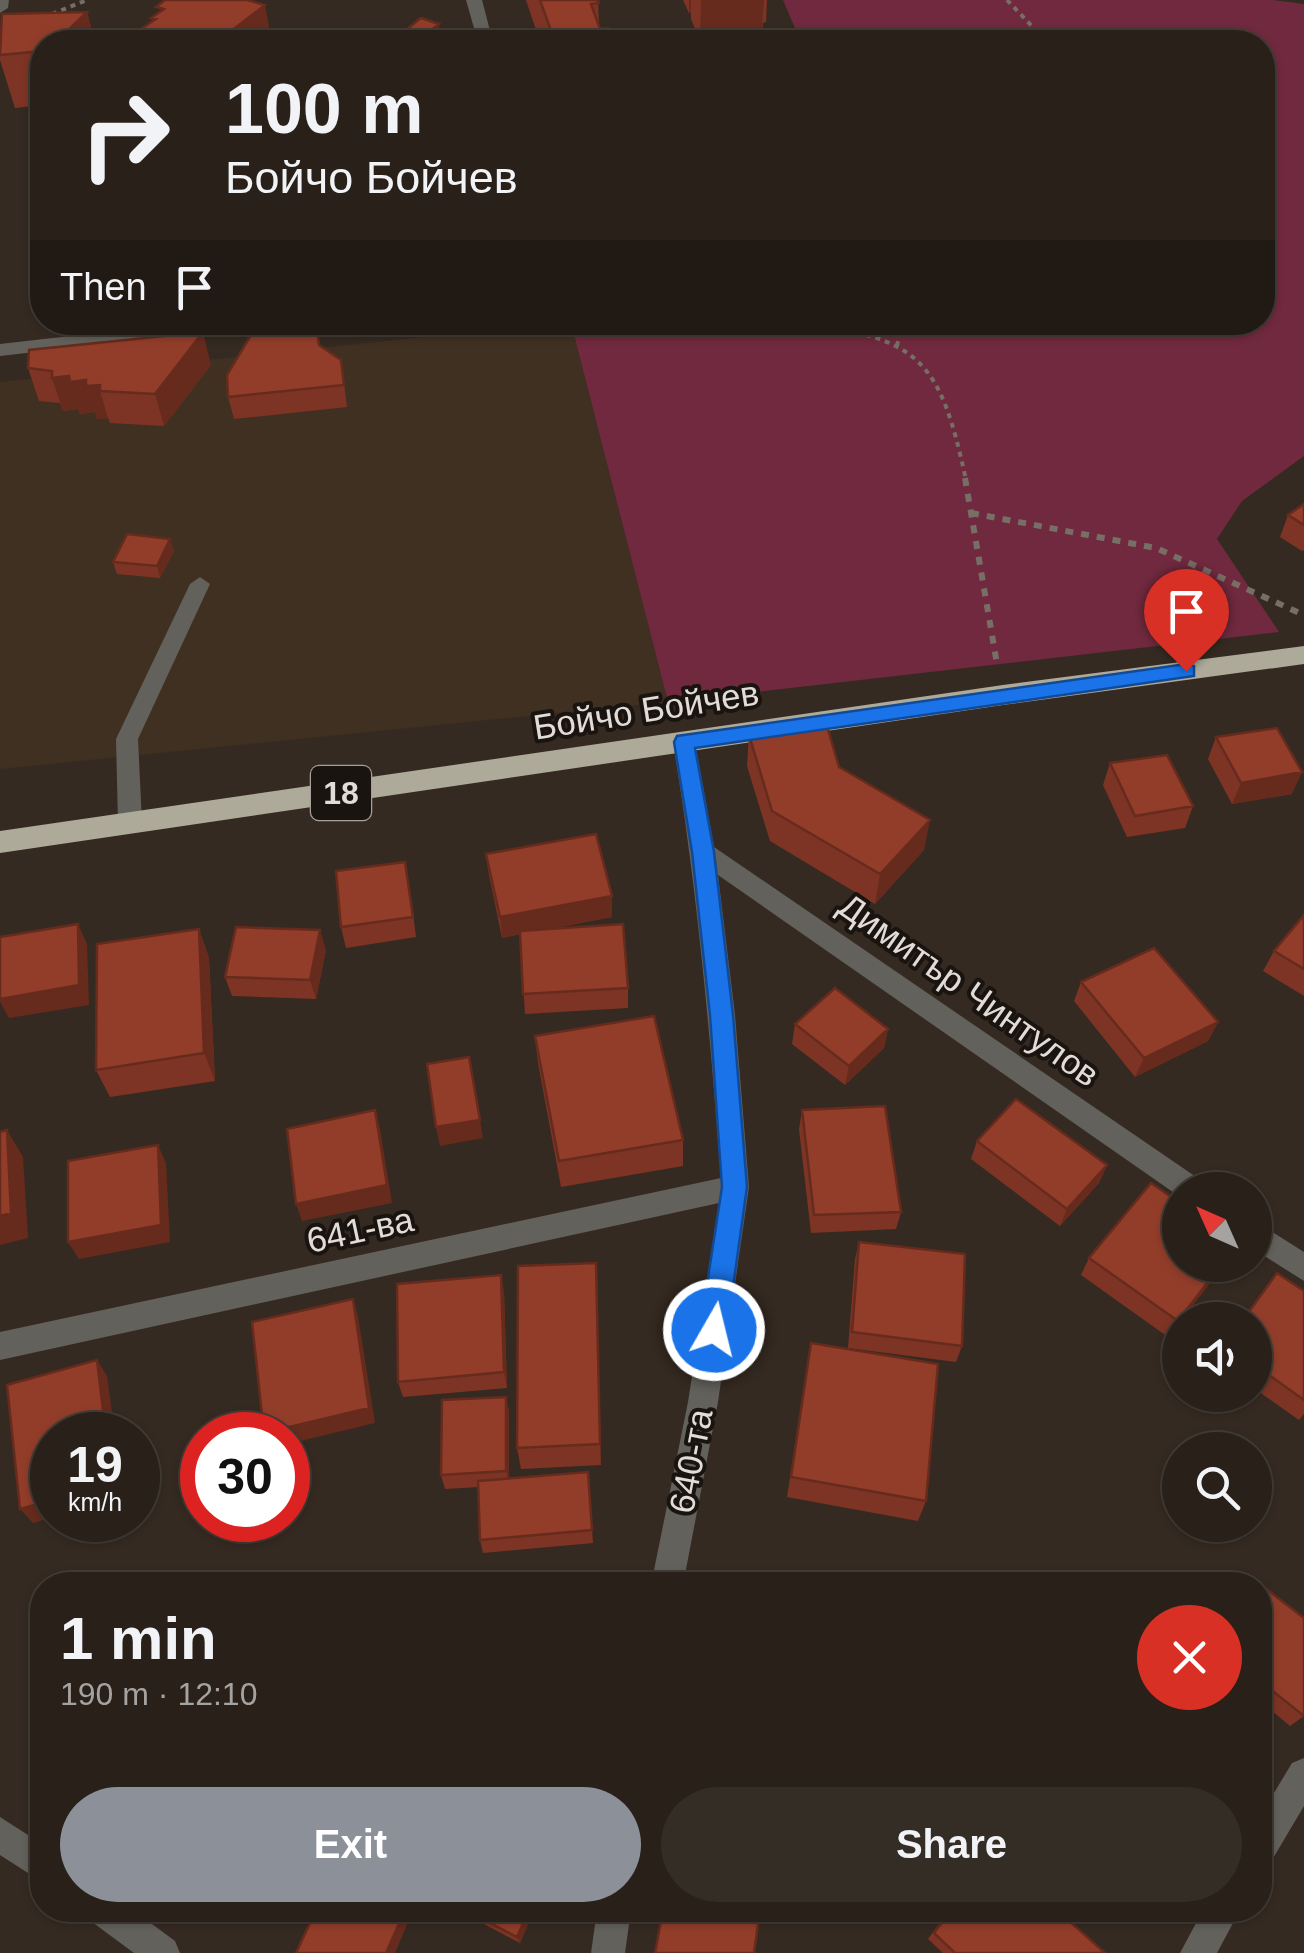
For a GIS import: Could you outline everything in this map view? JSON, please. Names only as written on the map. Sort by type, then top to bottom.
[{"type":"highway","name":"Бойчо Бойчев","points":[[0,842],[1003,694],[1304,655]]},
{"type":"street","points":[[0,8],[1,0]]},
{"type":"street","points":[[474,0],[483,30]]},
{"type":"street","points":[[0,350],[132,335]]},
{"type":"street","points":[[130,823],[127,739],[200,584]]},
{"type":"street","name":"640-та","points":[[669,1572],[703,1402],[735,1187],[722,1015],[703,852],[684,742]]},
{"type":"street","name":"Димитър Чинтулов","points":[[703,852],[1166,1172]]},
{"type":"street","name":"641-ва","points":[[0,1346],[735,1187]]},
{"type":"street","points":[[1272,1246],[1304,1268]]},
{"type":"street","points":[[1272,1828],[1304,1776]]},
{"type":"street","points":[[0,1834],[30,1857]]},
{"type":"street","points":[[120,1922],[162,1953]]},
{"type":"street","points":[[608,1953],[612,1922]]},
{"type":"street","points":[[1197,1953],[1216,1922]]},
{"type":"path","points":[[52,14],[87,0]]},
{"type":"path","points":[[1006,0],[1035,30]]},
{"type":"path","points":[[862,335],[897,346],[924,361],[946,399],[1003,694]]},
{"type":"path","points":[[897,346],[899,335]]},
{"type":"path","points":[[971,513],[1156,548],[1304,615]]},
{"type":"shaded area","points":[[783,0],[1273,0],[1304,4],[1304,456],[1242,501],[1217,539],[1279,632],[668,702],[574,335],[1275,335],[1275,30],[796,30]]},
{"type":"shaded area","points":[[441,335],[574,335],[668,702],[0,769],[0,382]]},
{"type":"building","points":[[165,0],[247,0],[265,5],[233,30],[139,30],[164,9],[156,7]]},
{"type":"building","points":[[540,0],[598,0],[599,3],[591,4],[600,29],[609,30],[551,30]]},
{"type":"building","points":[[87,12],[68,30],[30,30],[30,52],[0,55],[2,14]]},
{"type":"building","points":[[421,18],[439,24],[431,30],[406,30]]},
{"type":"building","points":[[201,335],[155,394],[100,391],[100,385],[86,386],[86,380],[52,378],[52,371],[28,368],[29,350]]},
{"type":"building","points":[[251,335],[318,335],[319,345],[341,360],[344,385],[228,397],[227,375]]},
{"type":"building","points":[[1304,504],[1304,525],[1288,515]]},
{"type":"building","points":[[127,534],[170,539],[157,566],[113,562]]},
{"type":"building","points":[[827,726],[839,767],[930,820],[880,874],[772,811],[749,735]]},
{"type":"building","points":[[1277,728],[1302,772],[1241,783],[1216,737]]},
{"type":"building","points":[[1167,755],[1193,806],[1135,816],[1110,763]]},
{"type":"building","points":[[596,834],[612,896],[500,917],[486,854]]},
{"type":"building","points":[[405,862],[413,917],[341,927],[336,871]]},
{"type":"building","points":[[1304,915],[1304,969],[1274,951]]},
{"type":"building","points":[[78,924],[79,985],[0,999],[0,937]]},
{"type":"building","points":[[623,924],[628,988],[523,994],[520,931]]},
{"type":"building","points":[[236,927],[320,930],[310,980],[225,977]]},
{"type":"building","points":[[199,929],[204,1053],[96,1070],[97,944]]},
{"type":"building","points":[[1154,948],[1218,1022],[1144,1058],[1081,982]]},
{"type":"building","points":[[835,988],[888,1029],[849,1066],[795,1024]]},
{"type":"building","points":[[654,1016],[683,1140],[559,1161],[535,1036]]},
{"type":"building","points":[[469,1057],[480,1120],[436,1127],[427,1064]]},
{"type":"building","points":[[1016,1099],[1107,1165],[1067,1209],[977,1141]]},
{"type":"building","points":[[885,1106],[901,1212],[814,1215],[802,1110]]},
{"type":"building","points":[[375,1110],[387,1185],[296,1204],[287,1129]]},
{"type":"building","points":[[7,1130],[11,1213],[0,1216],[0,1132]]},
{"type":"building","points":[[158,1145],[161,1225],[68,1242],[68,1161]]},
{"type":"building","points":[[1151,1183],[1162,1191],[1162,1282],[1208,1282],[1193,1302],[1162,1302],[1162,1310],[1089,1258]]},
{"type":"building","points":[[859,1242],[965,1254],[962,1346],[852,1332]]},
{"type":"building","points":[[596,1263],[600,1444],[517,1448],[518,1266]]},
{"type":"building","points":[[1277,1273],[1304,1291],[1304,1400],[1272,1377],[1272,1302],[1256,1302]]},
{"type":"building","points":[[501,1275],[504,1372],[398,1382],[397,1284]]},
{"type":"building","points":[[353,1299],[369,1408],[310,1422],[310,1412],[262,1412],[252,1322]]},
{"type":"building","points":[[811,1343],[938,1364],[926,1501],[791,1477]]},
{"type":"building","points":[[97,1360],[103,1412],[30,1412],[30,1506],[20,1509],[7,1385]]},
{"type":"building","points":[[506,1397],[506,1471],[441,1475],[442,1400]]},
{"type":"building","points":[[588,1472],[592,1530],[480,1540],[478,1481]]},
{"type":"building","points":[[1272,1593],[1304,1618],[1304,1716],[1272,1691]]},
{"type":"building","points":[[310,1922],[400,1922],[386,1953],[296,1953]]},
{"type":"building","points":[[488,1922],[524,1922],[517,1937]]},
{"type":"building","points":[[661,1922],[758,1922],[754,1953],[655,1953]]},
{"type":"building","points":[[942,1922],[1070,1922],[1105,1953],[955,1953],[934,1933]]},
{"type":"route","points":[[714,1330],[735,1187],[722,1015],[703,852],[684,742],[1186,671]]}]
